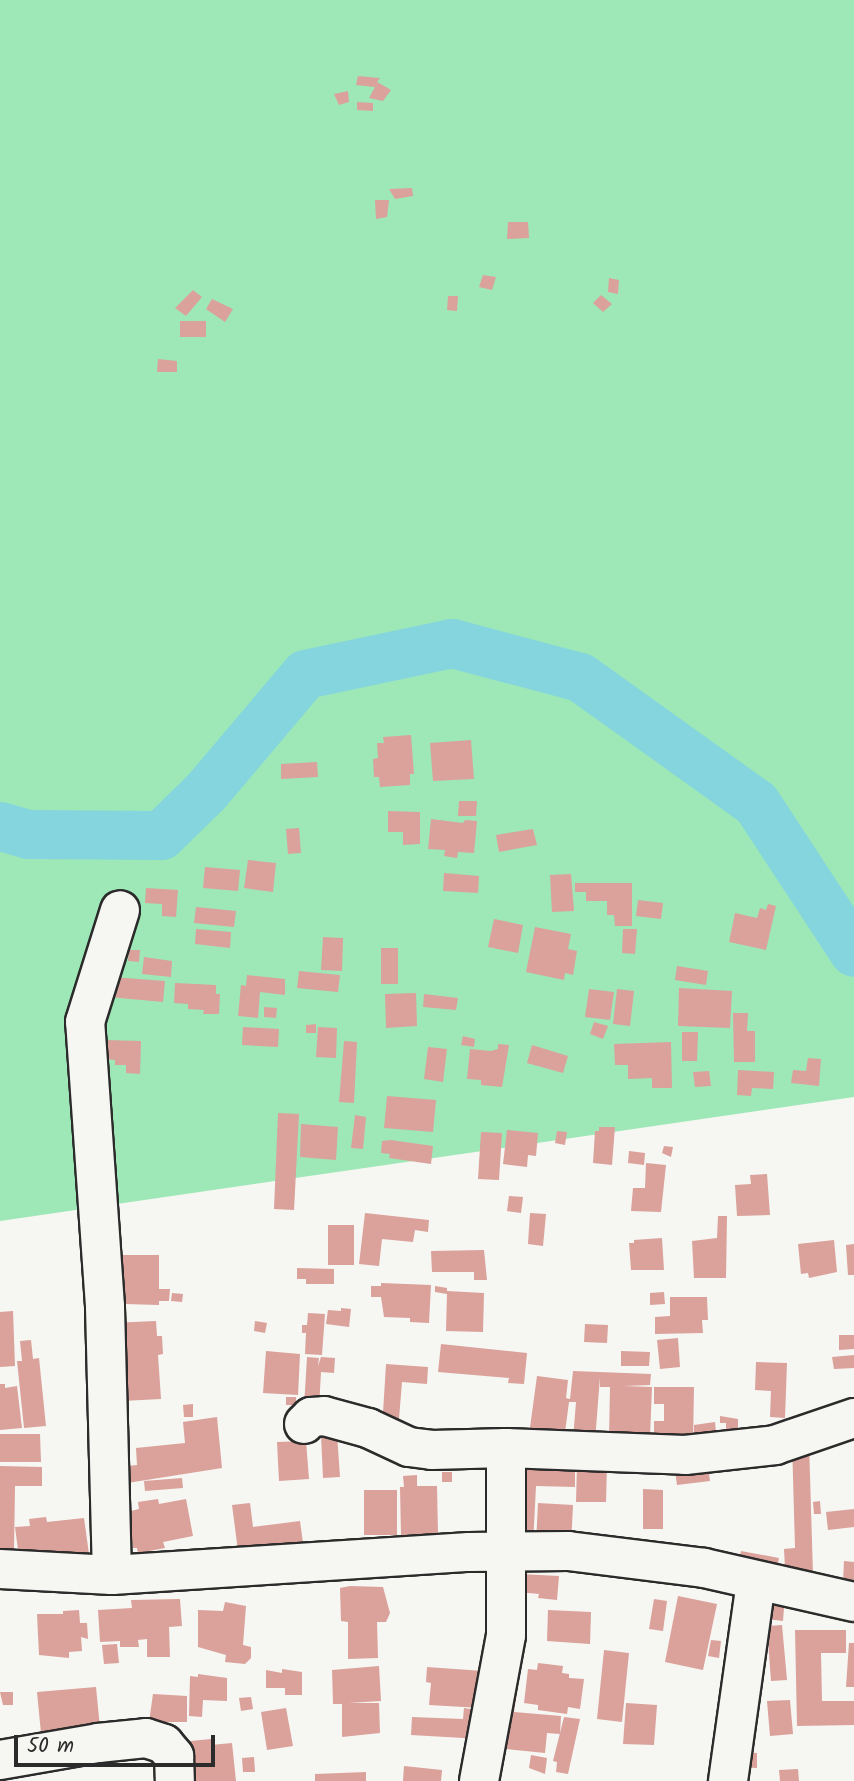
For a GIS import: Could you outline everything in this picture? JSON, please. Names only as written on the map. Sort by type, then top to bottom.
[{"type":"street","points":[[112,1575],[105,1306],[85,1022],[120,910]]},
{"type":"street","points":[[304,1424],[311,1417],[324,1416],[368,1427],[400,1444],[418,1448],[506,1448],[685,1455],[721,1453],[800,1439],[854,1418]]},
{"type":"street","points":[[479,1781],[506,1635],[506,1448]]},
{"type":"street","points":[[0,1569],[112,1575],[505,1551],[568,1551],[638,1557],[854,1602]]},
{"type":"street","points":[[728,1781],[756,1581]]},
{"type":"street","points":[[0,1760],[98,1743],[146,1738],[164,1744],[174,1756],[175,1781]]},
{"type":"green space","points":[[0,0],[854,0],[854,1097],[0,1221]]},
{"type":"building","points":[[358,76],[380,78],[377,82],[391,90],[383,101],[369,98],[375,87],[356,85]]},
{"type":"building","points":[[348,91],[349,102],[339,105],[334,94]]},
{"type":"building","points":[[357,102],[373,103],[373,111],[357,110]]},
{"type":"building","points":[[412,188],[413,196],[395,199],[389,189]]},
{"type":"building","points":[[375,200],[389,200],[387,217],[376,219]]},
{"type":"building","points":[[508,222],[528,222],[529,238],[507,239]]},
{"type":"building","points":[[483,275],[496,277],[492,290],[479,287]]},
{"type":"building","points":[[609,278],[619,280],[618,294],[608,292]]},
{"type":"building","points":[[193,290],[202,297],[186,316],[175,308]]},
{"type":"building","points":[[601,295],[612,304],[603,312],[593,303]]},
{"type":"building","points":[[448,296],[458,296],[457,311],[447,310]]},
{"type":"building","points":[[212,299],[233,309],[225,322],[206,309]]},
{"type":"building","points":[[180,321],[206,321],[206,337],[180,337]]},
{"type":"building","points":[[158,359],[177,361],[177,372],[157,372]]},
{"type":"building","points":[[411,735],[414,774],[410,774],[410,785],[380,787],[379,777],[374,777],[373,759],[378,758],[377,743],[384,743],[383,737]]},
{"type":"building","points":[[471,740],[474,779],[433,781],[430,743]]},
{"type":"building","points":[[317,762],[318,777],[281,779],[281,764]]},
{"type":"building","points":[[459,801],[477,801],[476,816],[458,816]]},
{"type":"building","points":[[388,811],[420,812],[420,844],[403,845],[403,832],[388,832]]},
{"type":"building","points":[[431,819],[463,823],[465,820],[477,821],[474,853],[458,852],[457,858],[444,856],[445,850],[428,849]]},
{"type":"building","points":[[299,828],[301,853],[288,854],[286,829]]},
{"type":"building","points":[[533,829],[537,845],[499,852],[496,835]]},
{"type":"building","points":[[248,860],[276,863],[273,892],[244,888]]},
{"type":"building","points":[[205,867],[240,870],[238,891],[203,888]]},
{"type":"building","points":[[444,873],[479,876],[478,893],[443,891]]},
{"type":"building","points":[[571,874],[574,911],[552,912],[550,875]]},
{"type":"building","points":[[575,883],[632,883],[632,926],[615,926],[614,915],[607,915],[607,901],[586,901],[586,892],[575,892]]},
{"type":"building","points":[[146,888],[178,890],[176,917],[162,916],[162,904],[145,903]]},
{"type":"building","points":[[638,900],[663,903],[661,919],[636,916]]},
{"type":"building","points":[[768,904],[776,906],[766,950],[729,942],[735,913],[757,918],[760,908],[766,910]]},
{"type":"building","points":[[196,907],[236,911],[234,927],[194,923]]},
{"type":"building","points":[[494,919],[523,925],[518,953],[488,947]]},
{"type":"building","points":[[535,927],[571,934],[568,949],[577,951],[573,975],[565,973],[564,980],[526,972]]},
{"type":"building","points":[[196,929],[231,932],[230,948],[195,944]]},
{"type":"building","points":[[623,929],[637,929],[635,954],[622,953]]},
{"type":"building","points":[[323,937],[343,938],[342,971],[321,970]]},
{"type":"building","points":[[381,948],[398,948],[398,984],[381,984]]},
{"type":"building","points":[[129,950],[140,950],[139,962],[128,961]]},
{"type":"building","points":[[144,957],[172,961],[171,977],[142,974]]},
{"type":"building","points":[[677,966],[708,971],[706,985],[675,980]]},
{"type":"building","points":[[299,971],[340,975],[338,992],[297,988]]},
{"type":"building","points":[[247,975],[285,979],[285,995],[260,992],[258,1018],[238,1016],[241,985],[246,986]]},
{"type":"building","points":[[100,976],[165,981],[163,1002],[98,996]]},
{"type":"building","points":[[175,983],[216,985],[216,994],[220,994],[219,1014],[203,1014],[204,1010],[188,1009],[188,1004],[174,1003]]},
{"type":"building","points":[[679,988],[732,991],[730,1028],[678,1026]]},
{"type":"building","points":[[589,989],[614,992],[610,1020],[585,1017]]},
{"type":"building","points":[[617,989],[634,991],[630,1026],[613,1024]]},
{"type":"building","points":[[416,993],[417,1026],[386,1028],[385,994]]},
{"type":"building","points":[[424,994],[458,998],[456,1010],[423,1007]]},
{"type":"building","points":[[264,1007],[277,1008],[276,1018],[264,1017]]},
{"type":"building","points":[[733,1013],[748,1013],[747,1031],[755,1031],[755,1062],[734,1062]]},
{"type":"building","points":[[594,1022],[608,1026],[603,1039],[590,1034]]},
{"type":"building","points":[[316,1024],[316,1033],[306,1033],[306,1025]]},
{"type":"building","points":[[243,1027],[279,1029],[278,1047],[242,1045]]},
{"type":"building","points":[[318,1027],[337,1028],[336,1058],[316,1057]]},
{"type":"building","points":[[682,1032],[698,1032],[697,1061],[682,1061]]},
{"type":"building","points":[[463,1036],[475,1039],[474,1047],[461,1045]]},
{"type":"building","points":[[105,1040],[141,1041],[140,1074],[126,1073],[126,1065],[115,1065],[115,1060],[104,1059]]},
{"type":"building","points":[[344,1041],[357,1042],[354,1103],[339,1102]]},
{"type":"building","points":[[671,1042],[672,1088],[652,1088],[652,1078],[628,1079],[628,1065],[615,1065],[614,1044]]},
{"type":"building","points":[[498,1044],[509,1045],[502,1087],[481,1085],[481,1080],[467,1079],[470,1049],[491,1051],[498,1049]]},
{"type":"building","points":[[532,1045],[568,1056],[563,1073],[527,1063]]},
{"type":"building","points":[[428,1047],[447,1049],[443,1082],[424,1079]]},
{"type":"building","points":[[808,1058],[821,1059],[819,1086],[791,1083],[793,1070],[806,1071]]},
{"type":"building","points":[[738,1070],[774,1072],[773,1089],[752,1088],[751,1096],[737,1095]]},
{"type":"building","points":[[709,1071],[711,1086],[695,1087],[693,1072]]},
{"type":"building","points":[[387,1096],[436,1100],[433,1132],[384,1128]]},
{"type":"building","points":[[278,1113],[299,1114],[294,1210],[274,1209]]},
{"type":"building","points":[[355,1115],[366,1117],[363,1149],[351,1148]]},
{"type":"building","points":[[301,1124],[338,1127],[336,1160],[300,1157]]},
{"type":"building","points":[[599,1127],[615,1127],[612,1165],[593,1163],[595,1131],[599,1131]]},
{"type":"building","points":[[507,1130],[538,1133],[536,1156],[528,1155],[527,1167],[503,1164]]},
{"type":"building","points":[[557,1131],[567,1132],[565,1145],[555,1143]]},
{"type":"building","points":[[481,1132],[502,1133],[499,1180],[478,1179]]},
{"type":"building","points":[[382,1141],[433,1146],[431,1164],[389,1158],[390,1154],[381,1153]]},
{"type":"building","points":[[664,1146],[673,1147],[671,1157],[662,1153]]},
{"type":"building","points":[[629,1151],[645,1153],[644,1165],[628,1163]]},
{"type":"building","points":[[646,1163],[666,1165],[661,1212],[631,1211],[633,1188],[645,1188]]},
{"type":"building","points":[[767,1174],[770,1215],[737,1216],[735,1185],[751,1184],[750,1175]]},
{"type":"building","points":[[509,1196],[523,1197],[521,1213],[507,1211]]},
{"type":"building","points":[[365,1213],[429,1220],[428,1232],[415,1230],[413,1242],[382,1239],[379,1266],[359,1264]]},
{"type":"building","points":[[530,1213],[546,1214],[543,1246],[528,1244]]},
{"type":"building","points":[[718,1216],[727,1216],[726,1278],[694,1278],[692,1241],[717,1238]]},
{"type":"building","points":[[328,1225],[354,1225],[354,1265],[328,1265]]},
{"type":"building","points":[[662,1238],[664,1270],[631,1270],[629,1243],[634,1243],[634,1240]]},
{"type":"building","points":[[834,1240],[837,1272],[809,1278],[808,1273],[801,1274],[798,1244]]},
{"type":"building","points":[[854,1244],[854,1275],[848,1275],[846,1245]]},
{"type":"building","points":[[484,1250],[487,1280],[474,1280],[474,1272],[432,1272],[431,1251]]},
{"type":"building","points":[[119,1255],[159,1255],[159,1289],[170,1289],[169,1301],[159,1301],[159,1305],[125,1304],[125,1295],[109,1294]]},
{"type":"building","points":[[297,1268],[334,1269],[334,1284],[306,1284],[306,1279],[297,1279]]},
{"type":"building","points":[[381,1283],[431,1285],[429,1323],[410,1322],[410,1318],[384,1317],[381,1297],[371,1297],[371,1286],[381,1286]]},
{"type":"building","points":[[435,1286],[447,1288],[447,1291],[484,1293],[483,1332],[446,1331],[447,1294],[435,1292]]},
{"type":"building","points":[[664,1292],[665,1304],[650,1305],[650,1293]]},
{"type":"building","points":[[172,1293],[183,1294],[182,1302],[171,1301]]},
{"type":"building","points":[[670,1297],[707,1297],[708,1320],[702,1320],[703,1333],[655,1334],[655,1317],[670,1316]]},
{"type":"building","points":[[341,1308],[351,1309],[349,1327],[326,1324],[328,1310],[341,1311]]},
{"type":"building","points":[[13,1311],[15,1366],[0,1367],[0,1312]]},
{"type":"building","points":[[308,1313],[325,1314],[322,1355],[305,1354],[306,1333],[302,1333],[302,1325],[307,1325]]},
{"type":"building","points":[[156,1321],[157,1336],[162,1336],[163,1354],[158,1355],[161,1399],[122,1401],[111,1323]]},
{"type":"building","points":[[255,1321],[267,1323],[265,1333],[254,1331]]},
{"type":"building","points":[[585,1324],[608,1325],[607,1343],[584,1342]]},
{"type":"building","points":[[839,1335],[854,1335],[854,1349],[839,1350]]},
{"type":"building","points":[[678,1338],[680,1367],[660,1369],[657,1340]]},
{"type":"building","points":[[31,1340],[33,1359],[39,1358],[46,1426],[24,1428],[17,1361],[22,1361],[20,1341]]},
{"type":"building","points":[[441,1344],[527,1353],[524,1384],[508,1383],[509,1378],[438,1372]]},
{"type":"building","points":[[266,1351],[300,1354],[298,1395],[263,1393]]},
{"type":"building","points":[[621,1351],[650,1352],[649,1366],[621,1366]]},
{"type":"building","points":[[854,1355],[854,1368],[834,1369],[832,1357]]},
{"type":"building","points":[[307,1357],[319,1358],[318,1366],[321,1357],[335,1358],[334,1373],[321,1372],[319,1408],[304,1407]]},
{"type":"building","points":[[756,1362],[787,1363],[785,1418],[770,1417],[771,1391],[755,1390]]},
{"type":"building","points":[[386,1364],[428,1367],[427,1384],[402,1382],[398,1431],[382,1429]]},
{"type":"building","points":[[573,1371],[651,1374],[650,1385],[624,1386],[652,1387],[650,1437],[609,1439],[610,1387],[600,1387],[600,1377],[595,1441],[573,1439],[576,1402],[569,1402],[564,1440],[529,1435],[537,1376],[568,1380],[566,1398],[570,1399]]},
{"type":"building","points":[[0,1384],[5,1384],[5,1388],[17,1386],[22,1428],[0,1430]]},
{"type":"building","points":[[654,1387],[694,1387],[693,1442],[654,1443],[654,1421],[664,1421],[664,1404],[654,1404]]},
{"type":"building","points":[[286,1397],[296,1397],[296,1405],[286,1405]]},
{"type":"building","points":[[193,1404],[193,1417],[184,1417],[183,1405]]},
{"type":"building","points":[[720,1416],[738,1419],[738,1430],[726,1430],[726,1423],[720,1423]]},
{"type":"building","points":[[217,1417],[222,1468],[121,1484],[119,1467],[137,1465],[136,1448],[185,1443],[183,1422]]},
{"type":"building","points":[[715,1422],[717,1443],[694,1444],[694,1425]]},
{"type":"building","points":[[0,1434],[40,1434],[41,1462],[0,1462]]},
{"type":"building","points":[[337,1434],[340,1477],[323,1478],[321,1435]]},
{"type":"building","points":[[306,1441],[309,1479],[279,1481],[277,1442]]},
{"type":"building","points":[[792,1442],[809,1442],[813,1575],[785,1568],[784,1549],[795,1548]]},
{"type":"building","points":[[707,1460],[710,1481],[677,1485],[674,1464]]},
{"type":"building","points":[[519,1464],[575,1464],[575,1487],[536,1486],[533,1545],[515,1544]]},
{"type":"building","points":[[577,1464],[607,1464],[606,1502],[576,1502]]},
{"type":"building","points":[[0,1466],[42,1467],[42,1486],[15,1486],[14,1550],[0,1549]]},
{"type":"building","points":[[442,1472],[452,1472],[452,1482],[442,1482]]},
{"type":"building","points":[[417,1475],[417,1486],[437,1486],[438,1534],[401,1535],[400,1487],[404,1487],[403,1476]]},
{"type":"building","points":[[182,1478],[183,1488],[145,1491],[144,1481]]},
{"type":"building","points":[[643,1489],[663,1490],[663,1529],[643,1529]]},
{"type":"building","points":[[364,1490],[397,1490],[397,1535],[364,1535]]},
{"type":"building","points":[[158,1499],[159,1504],[186,1499],[193,1536],[163,1542],[165,1548],[138,1553],[137,1548],[133,1548],[127,1512],[139,1509],[138,1502]]},
{"type":"building","points":[[820,1501],[821,1514],[814,1514],[813,1502]]},
{"type":"building","points":[[250,1503],[253,1527],[300,1521],[303,1543],[238,1551],[232,1505]]},
{"type":"building","points":[[538,1503],[573,1505],[571,1546],[536,1544]]},
{"type":"building","points":[[854,1509],[854,1527],[828,1530],[826,1512]]},
{"type":"building","points":[[46,1517],[47,1522],[84,1518],[89,1554],[20,1565],[15,1527],[30,1526],[29,1519]]},
{"type":"building","points":[[741,1551],[779,1558],[775,1580],[737,1573]]},
{"type":"building","points":[[844,1561],[854,1562],[854,1593],[843,1582]]},
{"type":"building","points":[[520,1574],[559,1576],[557,1600],[538,1598],[539,1594],[518,1592]]},
{"type":"building","points":[[383,1587],[390,1613],[386,1622],[377,1622],[378,1658],[348,1659],[348,1622],[341,1621],[340,1588]]},
{"type":"building","points":[[781,1594],[801,1607],[784,1608],[783,1621],[759,1618],[761,1604],[783,1607]]},
{"type":"building","points":[[678,1596],[717,1604],[703,1670],[665,1662]]},
{"type":"building","points":[[180,1599],[182,1626],[169,1627],[170,1657],[147,1657],[147,1639],[138,1640],[139,1647],[120,1647],[120,1641],[100,1642],[98,1610],[132,1608],[131,1600]]},
{"type":"building","points":[[654,1599],[667,1601],[663,1631],[649,1629]]},
{"type":"building","points":[[225,1602],[246,1606],[243,1645],[251,1647],[251,1658],[245,1664],[225,1662],[226,1655],[198,1647],[198,1610],[223,1611]]},
{"type":"building","points":[[79,1610],[80,1623],[87,1623],[88,1639],[81,1637],[82,1651],[69,1652],[69,1658],[39,1655],[37,1614],[63,1614],[63,1611]]},
{"type":"building","points":[[548,1610],[591,1612],[590,1644],[547,1641]]},
{"type":"building","points":[[782,1625],[787,1680],[771,1681],[767,1626]]},
{"type":"building","points":[[795,1630],[846,1630],[846,1653],[821,1653],[822,1701],[854,1701],[854,1725],[797,1726]]},
{"type":"building","points":[[711,1640],[721,1641],[719,1658],[708,1656]]},
{"type":"building","points":[[849,1643],[854,1643],[854,1687],[846,1687]]},
{"type":"building","points":[[117,1644],[119,1663],[104,1664],[102,1645]]},
{"type":"building","points":[[604,1650],[629,1653],[622,1722],[597,1719]]},
{"type":"building","points":[[538,1663],[563,1666],[562,1673],[569,1674],[569,1678],[584,1679],[580,1709],[568,1707],[567,1714],[538,1710],[538,1705],[524,1703],[528,1669],[537,1670]]},
{"type":"building","points":[[379,1666],[381,1701],[349,1703],[379,1703],[380,1733],[342,1737],[342,1704],[333,1704],[332,1670]]},
{"type":"building","points":[[427,1667],[483,1671],[481,1708],[429,1705],[431,1683],[426,1682]]},
{"type":"building","points":[[282,1669],[302,1672],[302,1695],[285,1695],[285,1688],[266,1688],[266,1670],[282,1673]]},
{"type":"building","points":[[198,1674],[227,1678],[227,1701],[203,1700],[202,1717],[189,1716],[190,1676],[198,1677]]},
{"type":"building","points":[[502,1682],[518,1684],[514,1712],[561,1716],[560,1734],[547,1733],[545,1753],[497,1748]]},
{"type":"building","points":[[96,1687],[100,1728],[41,1733],[37,1692]]},
{"type":"building","points":[[0,1692],[13,1692],[13,1705],[3,1705]]},
{"type":"building","points":[[153,1694],[187,1696],[187,1722],[149,1722]]},
{"type":"building","points":[[251,1697],[253,1709],[241,1711],[239,1698]]},
{"type":"building","points":[[790,1700],[793,1734],[770,1736],[767,1701]]},
{"type":"building","points":[[626,1703],[657,1705],[654,1745],[623,1744]]},
{"type":"building","points":[[286,1708],[293,1746],[267,1750],[261,1712]]},
{"type":"building","points":[[464,1708],[482,1711],[481,1739],[411,1735],[412,1717],[463,1719]]},
{"type":"building","points":[[564,1717],[580,1719],[568,1774],[556,1772],[557,1762],[553,1761]]},
{"type":"building","points":[[211,1739],[211,1745],[232,1743],[236,1781],[183,1781],[180,1742]]},
{"type":"building","points":[[737,1752],[757,1753],[757,1768],[736,1767]]},
{"type":"building","points":[[531,1755],[547,1758],[545,1774],[529,1768]]},
{"type":"building","points":[[254,1757],[255,1772],[243,1772],[242,1758]]},
{"type":"building","points":[[404,1766],[442,1770],[441,1781],[403,1781]]},
{"type":"building","points":[[798,1769],[799,1781],[780,1781],[779,1770]]},
{"type":"building","points":[[366,1772],[366,1781],[315,1781],[315,1774]]},
{"type":"waterway","points":[[0,826],[28,834],[161,835],[206,791],[305,674],[452,643],[580,677],[756,803],[854,952]]}]
